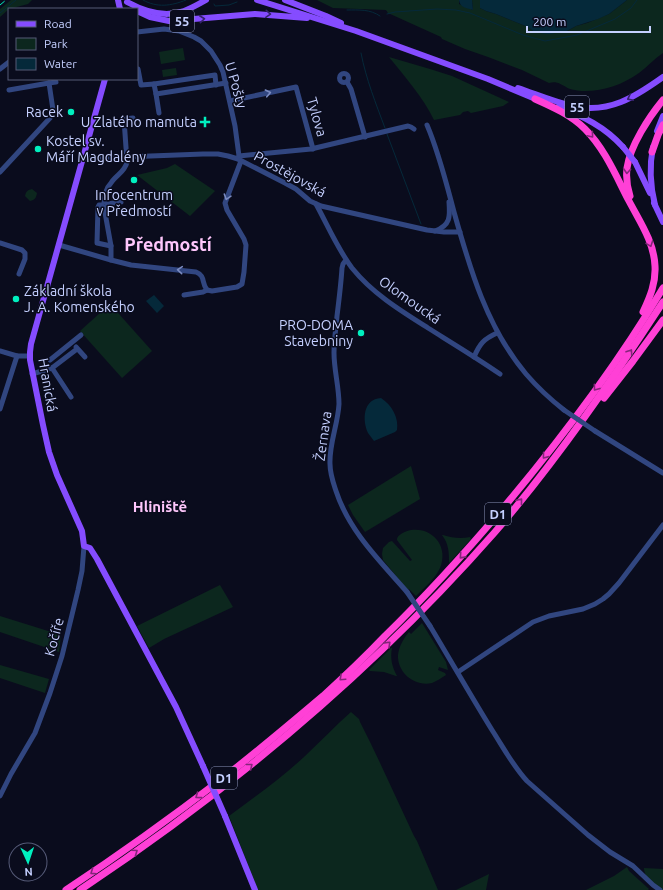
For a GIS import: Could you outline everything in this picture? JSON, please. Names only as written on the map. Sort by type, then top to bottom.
[{"type":"highway","points":[[535,99],[568,115],[579,123],[592,136],[609,161],[639,218]]},
{"type":"highway","points":[[634,333],[652,292],[655,259],[652,246],[630,198],[626,174],[633,148],[642,131],[663,100]]},
{"type":"highway","points":[[652,152],[663,125]]},
{"type":"highway","name":"D1","points":[[66,890],[128,848],[224,778],[271,740],[324,694],[422,599],[463,555],[520,487],[569,425],[610,369],[663,288]]},
{"type":"highway","name":"D1","points":[[80,890],[191,812],[229,783],[340,690],[406,627],[439,593],[500,525],[554,459],[616,373],[663,302]]},
{"type":"highway","points":[[576,430],[629,367],[663,320]]},
{"type":"main road","points":[[126,1],[151,13],[169,14],[184,11],[206,0]]},
{"type":"main road","name":"55","points":[[257,0],[356,31],[488,79],[568,105],[589,108],[607,107],[636,96],[663,77]]},
{"type":"main road","points":[[285,0],[326,16],[356,31]]},
{"type":"main road","name":"55","points":[[139,12],[159,20],[169,21],[255,14],[322,20]]},
{"type":"main road","name":"55","points":[[488,79],[535,99],[575,113],[607,131],[635,162],[663,222]]},
{"type":"main road","name":"Hranická","points":[[84,546],[82,531],[49,452],[32,374],[30,356],[31,344],[105,80]]},
{"type":"main road","name":"55","points":[[655,205],[650,178],[650,164],[658,129],[663,116]]},
{"type":"main road","points":[[84,546],[90,548],[97,559],[179,714],[255,890]]},
{"type":"street","name":"U Pošty","points":[[138,32],[158,29],[179,31],[194,37],[206,46],[214,55],[220,65],[226,83],[236,129],[239,159]]},
{"type":"street","points":[[0,70],[8,63]]},
{"type":"street","points":[[138,69],[141,86],[215,75],[216,85]]},
{"type":"street","points":[[9,90],[56,82]]},
{"type":"street","points":[[347,82],[351,89],[365,137]]},
{"type":"street","points":[[0,172],[50,118],[53,110],[49,83]]},
{"type":"street","points":[[156,94],[226,83]]},
{"type":"street","points":[[154,84],[159,113]]},
{"type":"street","name":"Tylova","points":[[230,101],[296,87],[313,149]]},
{"type":"street","points":[[111,260],[111,246],[104,204],[109,185],[126,167],[127,162],[124,119],[133,118]]},
{"type":"street","points":[[427,124],[440,160],[480,296],[497,333],[511,354],[527,375],[549,398],[564,410],[663,473]]},
{"type":"street","points":[[184,295],[207,290],[212,291],[237,287],[243,282],[246,245],[227,210],[225,202],[239,159],[313,149],[408,126],[414,129]]},
{"type":"street","name":"Prostějovská","points":[[84,156],[97,158],[213,154],[228,156],[239,159],[288,184],[316,204],[335,210],[434,231],[460,232]]},
{"type":"street","points":[[434,231],[446,224],[449,219],[450,212],[448,191]]},
{"type":"street","points":[[111,246],[97,243],[98,206],[120,202]]},
{"type":"street","name":"Olomoucká","points":[[316,204],[346,260],[364,281],[385,300],[398,309],[474,356],[500,374]]},
{"type":"street","points":[[0,243],[22,250],[25,253],[25,259],[19,274]]},
{"type":"street","points":[[59,246],[140,266],[196,272],[203,279],[207,290]]},
{"type":"street","name":"Žernava","points":[[346,260],[342,268],[334,342],[339,404],[330,456],[331,476],[343,509],[361,539],[407,592],[430,626],[482,714],[515,767],[526,781],[588,836],[633,866],[660,890]]},
{"type":"street","points":[[474,356],[483,341],[497,333]]},
{"type":"street","points":[[50,360],[81,335]]},
{"type":"street","points":[[72,343],[84,357]]},
{"type":"street","points":[[32,374],[52,368],[77,349]]},
{"type":"street","points":[[0,351],[17,356],[30,356]]},
{"type":"street","points":[[0,409],[17,356]]},
{"type":"street","points":[[52,368],[71,397]]},
{"type":"street","points":[[458,672],[533,622],[549,616],[583,609],[603,599],[619,583],[663,525]]},
{"type":"street","name":"Kočíře","points":[[0,796],[35,733],[48,699],[62,656],[78,590],[82,572],[84,546]]},
{"type":"green space","points":[[11,0],[32,0],[28,4],[8,8],[8,10],[0,17],[0,9]]},
{"type":"green space","points":[[317,0],[459,0],[459,4],[473,10],[472,0],[480,0],[480,8],[540,33],[567,31],[576,26],[609,14],[627,0],[663,0],[663,53],[639,73],[626,81],[604,89],[581,91],[569,89],[552,82],[549,83],[522,70],[465,49],[388,13],[386,10],[333,8]]},
{"type":"green space","points":[[183,48],[185,60],[161,64],[159,52]]},
{"type":"green space","points":[[389,57],[452,76],[509,102],[503,106],[471,113],[468,111],[463,112],[460,115],[434,120],[419,95]]},
{"type":"green space","points":[[176,68],[177,75],[163,77],[162,70]]},
{"type":"green space","points":[[175,164],[215,191],[190,216],[137,175],[167,168]]},
{"type":"green space","points":[[32,189],[37,193],[35,198],[30,201],[25,196],[27,191]]},
{"type":"green space","points":[[110,304],[152,351],[122,378],[80,331]]},
{"type":"green space","points":[[411,466],[420,499],[365,532],[348,505]]},
{"type":"green space","points":[[411,530],[419,530],[432,535],[441,546],[442,553],[442,560],[438,572],[416,596],[409,589],[407,589],[383,560],[382,554],[383,548],[392,541],[410,561],[412,560],[397,540],[398,536]]},
{"type":"green space","points":[[442,535],[456,538],[470,537],[471,539],[449,563],[449,552]]},
{"type":"green space","points":[[220,585],[233,607],[164,639],[149,648],[137,626]]},
{"type":"green space","points":[[0,616],[61,635],[59,652],[0,632]]},
{"type":"green space","points":[[422,623],[446,662],[448,670],[439,667],[438,670],[446,675],[432,683],[425,684],[419,683],[408,677],[400,667],[398,661],[401,645],[409,632],[411,634]]},
{"type":"green space","points":[[391,648],[392,662],[397,676],[384,672],[370,671],[369,670]]},
{"type":"green space","points":[[0,665],[49,679],[45,693],[0,678]]},
{"type":"green space","points":[[351,712],[359,719],[381,764],[438,890],[258,890],[229,816],[295,765]]},
{"type":"green space","points":[[627,867],[629,871],[649,889],[648,890],[586,890],[614,876]]},
{"type":"green space","points":[[644,868],[663,869],[663,890],[656,888],[650,882],[644,872]]},
{"type":"green space","points":[[489,874],[486,890],[456,890]]},
{"type":"water","points":[[459,0],[472,0],[473,10],[462,6]]},
{"type":"water","points":[[480,0],[627,0],[609,14],[598,19],[576,26],[567,31],[549,34],[533,31],[528,27],[486,11],[480,8]]},
{"type":"water","points":[[154,295],[164,306],[157,313],[146,301]]},
{"type":"water","points":[[381,398],[388,404],[396,416],[397,430],[374,441],[366,428],[365,416],[367,406],[375,399]]},
{"type":"waterway","points":[[0,13],[16,0]]},
{"type":"waterway","points":[[143,0],[148,3],[159,5],[175,4],[186,0]]},
{"type":"waterway","points":[[387,14],[437,9],[456,10],[470,13],[523,35],[545,41],[577,35],[615,19],[631,8],[637,0]]},
{"type":"waterway","points":[[214,4],[215,6],[229,5],[237,2]]},
{"type":"waterway","points":[[347,10],[368,11],[380,16]]},
{"type":"waterway","points":[[361,53],[368,82],[385,128]]},
{"type":"waterway","points":[[387,134],[421,224]]},
{"type":"railway","points":[[0,5],[6,0]]},
{"type":"place","name":"Racek","points":[[71,112]]},
{"type":"place","name":"U Zlatého mamuta","points":[[205,122]]},
{"type":"place","name":"Kostel sv. Máří Magdalény","points":[[38,149]]},
{"type":"place","name":"Infocentrum v Předmostí","points":[[134,180]]},
{"type":"place","name":"Základní škola J. A. Komenského","points":[[16,299]]},
{"type":"place","name":"PRO-DOMA Stavebniny","points":[[361,333]]},
{"type":"district","name":"Předmostí","points":[[168,244]]},
{"type":"district","name":"Hliniště","points":[[160,506]]}]
